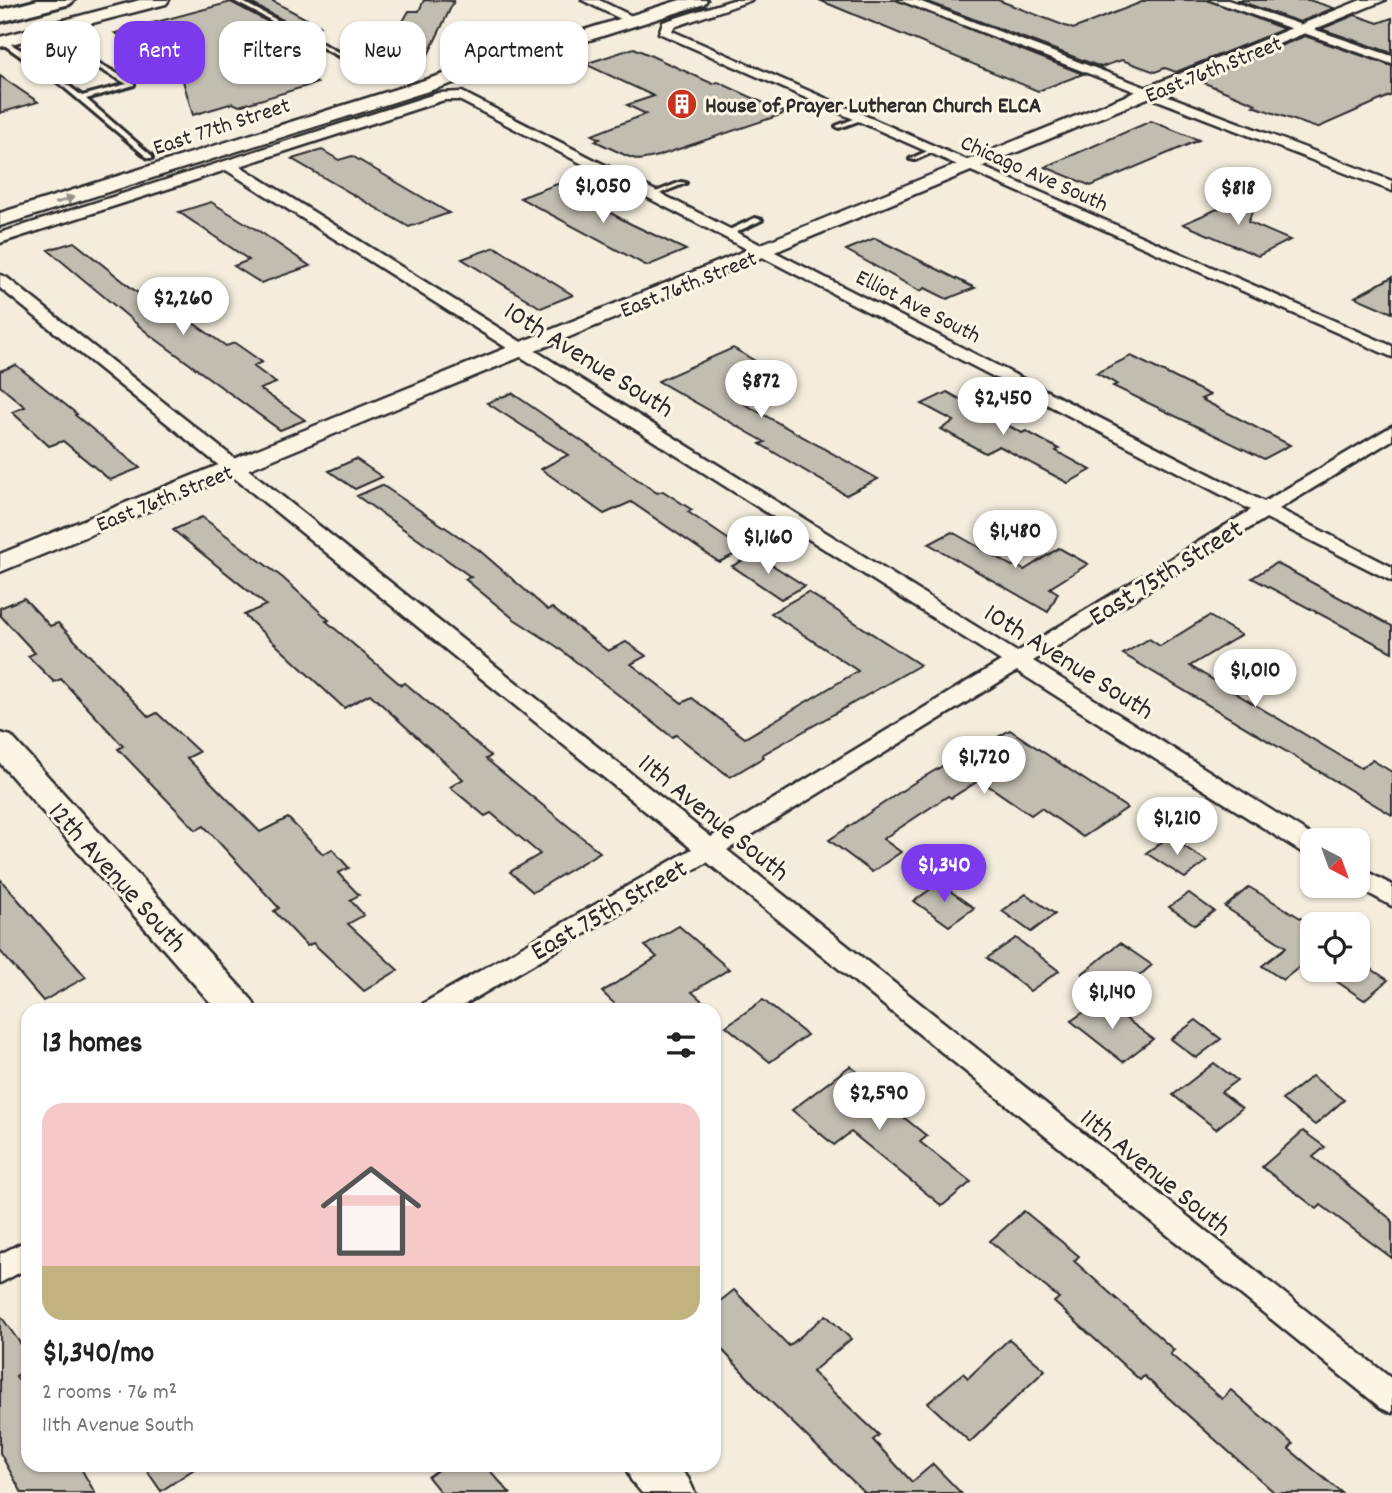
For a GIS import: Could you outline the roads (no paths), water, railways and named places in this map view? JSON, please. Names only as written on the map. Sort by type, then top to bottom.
[{"type":"highway","points":[[0,2],[9,0]]},
{"type":"highway","points":[[0,16],[64,0]]},
{"type":"street","points":[[81,21],[160,0]]},
{"type":"street","points":[[588,0],[625,16]]},
{"type":"street","name":"East 77th Street","points":[[0,220],[625,16],[658,0]]},
{"type":"street","name":"East 77th Street","points":[[0,203],[625,16],[698,0]]},
{"type":"street","name":"Chicago Ave South","points":[[746,0],[667,25],[665,33],[1392,352]]},
{"type":"street","points":[[905,0],[1392,186]]},
{"type":"street","points":[[1216,0],[1392,60]]},
{"type":"street","name":"East 76th Street","points":[[0,564],[1376,0]]},
{"type":"street","points":[[1,42],[21,37]]},
{"type":"street","name":"Elliot Ave South","points":[[228,165],[443,96],[462,96],[1392,575]]},
{"type":"street","points":[[0,237],[228,165]]},
{"type":"street","name":"10th Avenue South","points":[[228,165],[1300,839]]},
{"type":"street","name":"11th Avenue South","points":[[0,280],[1392,1398]]},
{"type":"street","name":"East 75th Street","points":[[445,1003],[709,849],[1392,432]]},
{"type":"street","name":"12th Avenue South","points":[[0,743],[233,1003]]},
{"type":"street","points":[[1370,883],[1392,897]]},
{"type":"street","points":[[0,1270],[21,1257]]},
{"type":"street","points":[[653,1472],[672,1493]]},
{"type":"lane","points":[[235,0],[340,55]]},
{"type":"lane","points":[[1,42],[21,52]]},
{"type":"lane","points":[[80,98],[132,84],[100,66]]},
{"type":"lane","points":[[66,84],[150,157]]},
{"type":"lane","points":[[839,126],[859,119]]},
{"type":"lane","points":[[913,159],[932,151]]},
{"type":"lane","points":[[654,194],[683,183]]},
{"type":"lane","points":[[729,232],[758,220]]},
{"type":"place","name":"House of Prayer Lutheran Church ELCA","points":[[682,104]]}]
